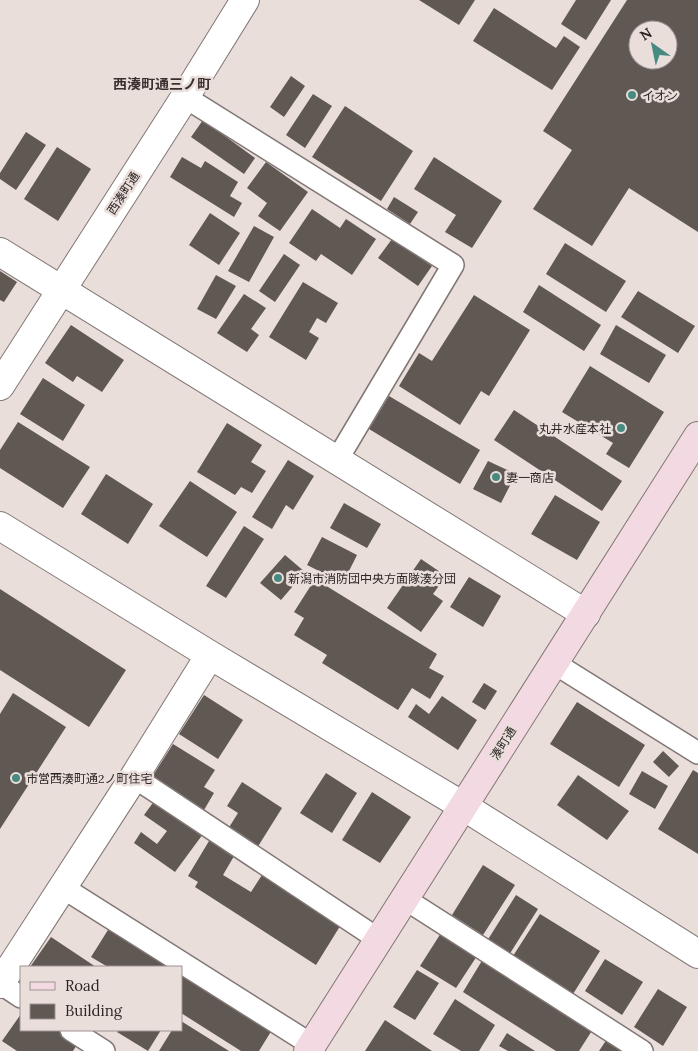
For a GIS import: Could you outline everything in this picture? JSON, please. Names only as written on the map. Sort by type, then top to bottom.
[{"type":"main road","name":"湊町通","points":[[310,1048],[698,436]]},
{"type":"street","name":"西湊町通","points":[[0,386],[245,0]]},
{"type":"street","points":[[0,252],[586,614]]},
{"type":"street","points":[[0,526],[210,655],[463,806],[698,954]]},
{"type":"street","points":[[2,978],[134,777],[210,655]]},
{"type":"lane","points":[[185,97],[453,264],[337,460]]},
{"type":"lane","points":[[554,663],[698,752]]},
{"type":"lane","points":[[134,777],[378,939]]},
{"type":"lane","points":[[62,887],[310,1048]]},
{"type":"lane","points":[[405,899],[642,1051]]},
{"type":"lane","points":[[2,978],[20,996]]},
{"type":"lane","points":[[73,1031],[104,1051]]},
{"type":"building","points":[[419,0],[475,0],[459,25]]},
{"type":"building","points":[[576,0],[611,0],[586,40],[561,24]]},
{"type":"building","name":"イオン","points":[[627,0],[698,0],[698,232],[629,188],[592,246],[533,209],[572,150],[543,131]]},
{"type":"building","points":[[494,8],[556,48],[564,36],[580,47],[552,90],[473,41]]},
{"type":"building","points":[[291,76],[305,86],[284,117],[270,107]]},
{"type":"building","points":[[313,94],[332,106],[305,148],[286,135]]},
{"type":"building","points":[[345,106],[413,151],[381,201],[312,157]]},
{"type":"building","points":[[203,120],[255,158],[244,174],[191,137]]},
{"type":"building","points":[[26,132],[46,145],[16,190],[0,179],[0,173]]},
{"type":"building","points":[[57,147],[91,169],[58,221],[24,199]]},
{"type":"building","points":[[182,157],[201,168],[205,161],[238,182],[230,196],[242,203],[234,217],[170,177]]},
{"type":"building","points":[[434,157],[502,201],[472,248],[445,232],[456,215],[414,189]]},
{"type":"building","points":[[266,162],[308,192],[280,231],[258,216],[267,203],[247,188]]},
{"type":"building","points":[[394,197],[418,212],[410,224],[387,209]]},
{"type":"building","points":[[312,209],[340,228],[346,219],[376,239],[352,275],[321,254],[316,261],[289,243]]},
{"type":"building","points":[[210,213],[240,233],[219,265],[189,245]]},
{"type":"building","points":[[254,226],[274,237],[249,282],[228,271]]},
{"type":"building","points":[[392,239],[432,266],[418,286],[378,258]]},
{"type":"building","points":[[565,243],[626,281],[606,312],[546,274]]},
{"type":"building","points":[[284,254],[300,265],[275,302],[259,291]]},
{"type":"building","points":[[0,271],[17,282],[4,302],[0,300]]},
{"type":"building","points":[[216,275],[236,286],[216,319],[197,309]]},
{"type":"building","points":[[303,282],[338,303],[326,323],[317,318],[309,332],[319,338],[306,360],[269,337]]},
{"type":"building","points":[[539,285],[601,325],[584,351],[523,312]]},
{"type":"building","points":[[638,291],[695,326],[678,353],[621,317]]},
{"type":"building","points":[[244,294],[266,308],[251,329],[259,335],[247,352],[217,333]]},
{"type":"building","points":[[474,295],[530,330],[489,396],[481,391],[460,425],[399,386],[419,353],[432,361]]},
{"type":"building","points":[[71,325],[124,360],[102,392],[77,376],[73,382],[45,363]]},
{"type":"building","points":[[616,325],[666,355],[649,383],[600,354]]},
{"type":"building","name":"丸井水産本社","points":[[590,366],[664,412],[629,468],[606,454],[613,443],[562,412]]},
{"type":"building","points":[[43,378],[85,405],[63,441],[20,414]]},
{"type":"building","points":[[389,396],[480,450],[460,484],[369,429]]},
{"type":"building","points":[[514,410],[622,481],[602,511],[494,440]]},
{"type":"building","points":[[18,422],[90,467],[63,508],[0,468],[0,450]]},
{"type":"building","points":[[227,423],[262,445],[251,462],[266,471],[252,493],[241,487],[235,495],[197,472]]},
{"type":"building","points":[[288,460],[314,476],[293,510],[286,505],[272,529],[252,517]]},
{"type":"building","points":[[488,461],[516,474],[501,503],[473,489]]},
{"type":"building","points":[[106,474],[153,504],[128,544],[81,514]]},
{"type":"building","points":[[190,481],[237,512],[207,557],[159,526]]},
{"type":"building","points":[[555,495],[600,522],[577,560],[531,534]]},
{"type":"building","points":[[344,503],[381,524],[367,548],[330,528]]},
{"type":"building","points":[[244,526],[264,539],[226,598],[206,586]]},
{"type":"building","points":[[322,537],[357,555],[343,583],[307,565]]},
{"type":"building","points":[[285,555],[305,572],[281,600],[260,583]]},
{"type":"building","points":[[421,559],[446,576],[433,594],[443,601],[421,632],[387,608]]},
{"type":"building","points":[[469,577],[501,596],[483,627],[450,607]]},
{"type":"building","points":[[315,579],[437,654],[429,668],[444,676],[430,699],[412,688],[398,710],[322,663],[327,655],[294,635],[304,618],[294,612]]},
{"type":"building","points":[[0,589],[126,670],[89,727],[0,670]]},
{"type":"building","points":[[484,683],[497,691],[485,710],[472,702]]},
{"type":"building","name":"市営西湊町通2ノ町住宅","points":[[13,693],[66,727],[0,829],[0,714]]},
{"type":"building","points":[[204,695],[243,720],[218,759],[179,734]]},
{"type":"building","points":[[442,696],[477,720],[458,750],[408,717],[416,704],[429,714]]},
{"type":"building","points":[[577,702],[645,745],[619,787],[550,744]]},
{"type":"building","points":[[173,744],[215,770],[204,787],[214,793],[204,810],[152,777]]},
{"type":"building","points":[[663,751],[679,766],[669,777],[653,762]]},
{"type":"building","points":[[693,770],[698,773],[698,854],[658,829]]},
{"type":"building","points":[[642,771],[668,786],[655,809],[629,794]]},
{"type":"building","points":[[326,773],[357,793],[332,833],[300,813]]},
{"type":"building","points":[[578,775],[629,811],[607,840],[557,805]]},
{"type":"building","points":[[242,782],[282,808],[257,848],[228,829],[238,813],[227,806]]},
{"type":"building","points":[[372,792],[411,817],[380,863],[342,840]]},
{"type":"building","points":[[155,800],[203,834],[175,872],[134,843],[141,832],[157,844],[167,831],[144,815]]},
{"type":"building","points":[[212,836],[237,851],[223,875],[251,892],[262,875],[342,923],[316,965],[195,887],[198,882],[188,876]]},
{"type":"building","points":[[483,865],[515,885],[483,935],[452,915]]},
{"type":"building","points":[[516,895],[538,909],[509,955],[487,941]]},
{"type":"building","points":[[540,914],[600,951],[573,994],[513,956]]},
{"type":"building","points":[[113,922],[275,1025],[259,1051],[241,1051],[182,1014],[182,966],[106,966],[91,957]]},
{"type":"building","points":[[441,933],[477,956],[456,988],[420,966]]},
{"type":"building","points":[[51,937],[94,966],[31,966]]},
{"type":"building","points":[[483,959],[593,1029],[579,1051],[556,1051],[463,992]]},
{"type":"building","points":[[605,959],[643,982],[622,1015],[585,991]]},
{"type":"building","points":[[417,970],[439,983],[415,1020],[393,1007]]},
{"type":"building","points":[[658,989],[687,1007],[663,1046],[634,1027]]},
{"type":"building","points":[[455,999],[495,1025],[479,1051],[461,1051],[433,1034]]},
{"type":"building","points":[[20,1015],[20,1031],[60,1031],[78,1043],[73,1051],[17,1051],[2,1041]]},
{"type":"building","points":[[385,1020],[432,1051],[365,1051]]},
{"type":"building","points":[[182,1022],[229,1051],[159,1051],[171,1031],[182,1031]]},
{"type":"building","points":[[118,1031],[160,1031],[148,1051]]},
{"type":"building","points":[[507,1033],[535,1051],[508,1051],[499,1046]]},
{"type":"building","points":[[609,1036],[633,1051],[599,1051]]},
{"type":"place","name":"イオン","points":[[632,95]]},
{"type":"place","name":"丸井水産本社","points":[[621,428]]},
{"type":"place","name":"妻一商店","points":[[496,477]]},
{"type":"place","name":"新潟市消防団中央方面隊湊分団","points":[[278,578]]},
{"type":"place","name":"市営西湊町通2ノ町住宅","points":[[16,778]]},
{"type":"district","name":"西湊町通三ノ町","points":[[162,84]]}]
